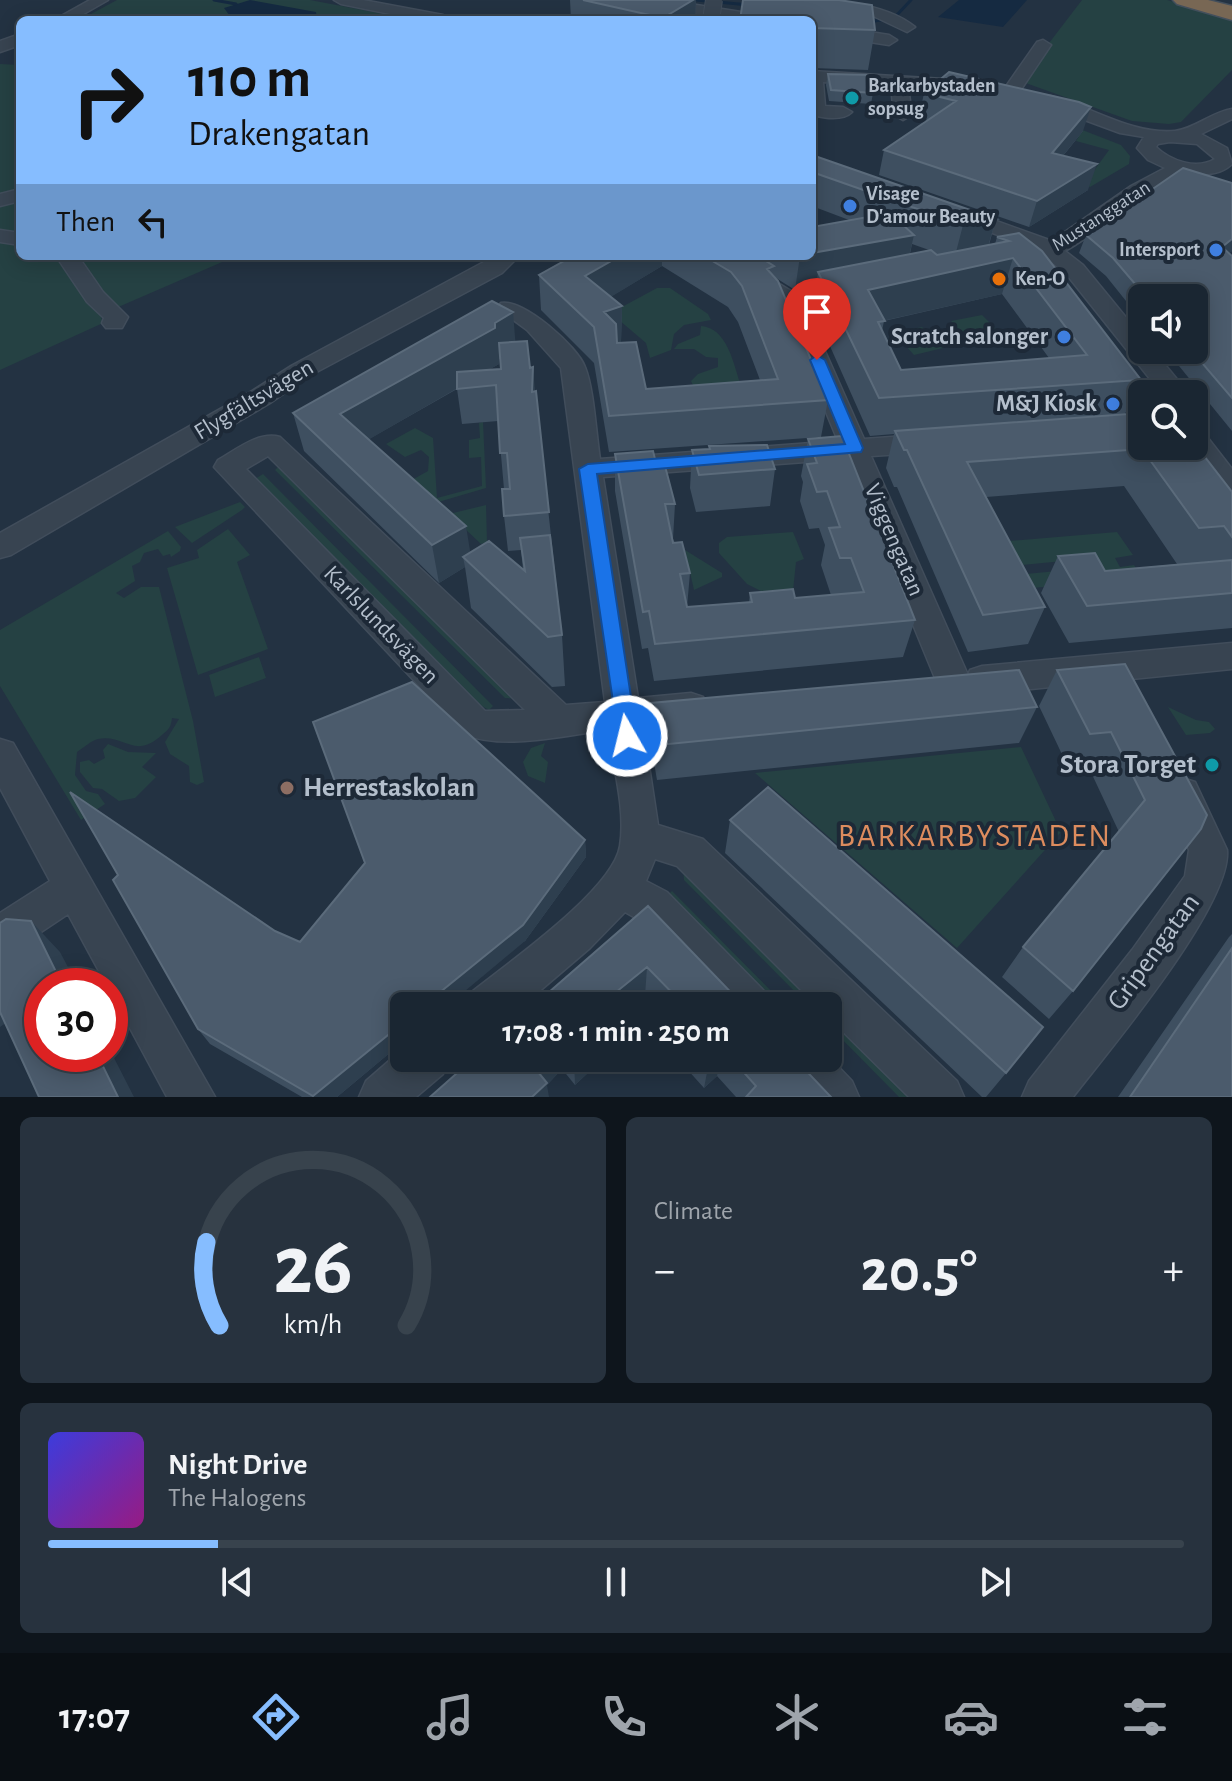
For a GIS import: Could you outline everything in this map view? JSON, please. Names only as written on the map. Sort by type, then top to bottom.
[{"type":"highway","points":[[1184,0],[1232,13]]},
{"type":"highway","points":[[1212,0],[1232,4]]},
{"type":"street","points":[[70,16],[101,0]]},
{"type":"street","points":[[341,0],[423,16]]},
{"type":"street","points":[[423,10],[441,0]]},
{"type":"street","points":[[639,0],[736,16]]},
{"type":"street","points":[[790,0],[872,10],[907,27],[881,59],[816,79]]},
{"type":"street","points":[[816,30],[881,59],[899,84],[903,115]]},
{"type":"street","points":[[1020,98],[1040,49]]},
{"type":"street","points":[[816,80],[899,84],[1051,101],[1126,129],[1204,142],[1227,164]]},
{"type":"street","points":[[1020,98],[1119,135],[1151,153],[1194,169],[1227,164]]},
{"type":"street","points":[[816,103],[817,111],[843,112]]},
{"type":"street","name":"Mustanggatan","points":[[1089,225],[1145,170],[1151,153],[1151,140],[1192,133],[1214,117],[1232,117]]},
{"type":"street","points":[[1227,164],[1220,134],[1232,117]]},
{"type":"street","name":"Mustanggatan","points":[[980,263],[1033,254],[1089,225],[1162,176],[1194,169]]},
{"type":"street","points":[[933,213],[1033,254],[1088,283],[1165,380]]},
{"type":"street","points":[[1033,254],[1059,272],[1080,294],[1147,380]]},
{"type":"street","points":[[70,260],[95,297],[116,317],[114,323]]},
{"type":"street","name":"Flygfältsvägen","points":[[0,547],[261,397],[300,371],[494,268],[503,260]]},
{"type":"street","points":[[724,260],[792,302],[877,284]]},
{"type":"street","name":"Viggengatan","points":[[792,302],[855,448],[939,684],[1109,668]]},
{"type":"street","points":[[504,992],[611,901],[629,875],[639,837],[573,367],[535,325],[509,308]]},
{"type":"street","points":[[1097,342],[1128,382]]},
{"type":"street","points":[[1208,438],[1232,462]]},
{"type":"street","points":[[588,469],[953,441]]},
{"type":"street","name":"Flygfältsvägen","points":[[228,467],[270,443],[559,721]]},
{"type":"street","points":[[1208,447],[1232,488]]},
{"type":"street","points":[[1188,460],[1232,518]]},
{"type":"street","name":"Karlslundsvägen","points":[[228,467],[477,725],[509,726],[727,704]]},
{"type":"street","points":[[1131,704],[1109,668],[1232,656]]},
{"type":"street","points":[[0,754],[192,1097]]},
{"type":"street","name":"Gripengatan","points":[[1045,1097],[1147,965],[1202,885],[1209,861],[1204,839],[1167,768]]},
{"type":"street","points":[[639,837],[689,852],[941,1097]]},
{"type":"street","points":[[0,936],[75,887]]},
{"type":"street","points":[[619,888],[653,906],[736,992]]},
{"type":"street","points":[[382,1097],[411,1072]]},
{"type":"street","points":[[812,1072],[836,1097]]},
{"type":"green space","points":[[117,0],[310,0],[394,16],[87,16]]},
{"type":"green space","points":[[1082,0],[1167,0],[1232,18],[1232,70],[1181,122],[1169,124],[1132,121],[1020,81]]},
{"type":"green space","points":[[0,64],[16,65],[16,234],[0,232]]},
{"type":"green space","points":[[1031,110],[1121,145],[1130,156],[1129,164],[1090,187],[1073,182],[1085,183],[1109,150],[1076,141],[1082,131]]},
{"type":"green space","points":[[0,241],[16,242],[16,260],[67,260],[97,305],[103,323],[0,370]]},
{"type":"green space","points":[[77,260],[227,260],[116,308],[99,292]]},
{"type":"green space","points":[[657,288],[670,288],[708,314],[711,320],[684,325],[674,334],[671,350],[650,358],[646,343],[619,320],[620,308]]},
{"type":"green space","points":[[982,315],[1001,334],[969,340],[951,321]]},
{"type":"green space","points":[[701,326],[710,328],[723,339],[740,383],[697,394],[691,381],[698,374],[718,367],[718,358],[706,357],[694,349],[674,349],[678,344],[700,335]]},
{"type":"green space","points":[[922,327],[943,348],[914,355],[894,333]]},
{"type":"green space","points":[[483,422],[486,488],[435,503],[410,481],[428,471],[429,457],[421,450],[405,457],[386,444],[415,428],[433,438],[437,498],[482,486],[481,457],[469,458],[469,440],[480,438],[479,423]]},
{"type":"green space","points":[[282,463],[522,699],[505,698],[275,470]]},
{"type":"green space","points":[[263,474],[493,706],[489,710],[471,700],[255,479]]},
{"type":"green space","points":[[240,502],[245,507],[242,510],[192,543],[175,527]]},
{"type":"green space","points":[[444,505],[453,513],[486,505],[487,542],[481,544],[442,507]]},
{"type":"green space","points":[[228,529],[250,555],[237,562],[268,649],[198,675],[167,568],[199,558],[197,550]]},
{"type":"green space","points":[[168,531],[181,547],[180,551],[171,557],[170,554],[163,556],[158,549],[144,553],[140,562],[132,566],[135,581],[116,593],[124,598],[141,587],[159,587],[193,721],[204,782],[197,785],[190,782],[189,766],[170,754],[165,742],[179,719],[172,718],[167,731],[145,745],[130,745],[108,738],[96,740],[77,752],[75,775],[86,791],[98,794],[105,804],[81,820],[0,686],[0,630]]},
{"type":"green space","points":[[793,532],[804,559],[796,562],[793,591],[775,598],[747,584],[719,553],[719,543],[727,537]]},
{"type":"green space","points":[[1117,532],[1133,555],[1115,558],[1120,567],[1134,565],[1142,577],[1033,588],[1026,574],[1067,570],[1063,561],[1022,565],[1009,541]]},
{"type":"green space","points":[[685,550],[722,573],[722,577],[694,590]]},
{"type":"green space","points":[[259,657],[266,678],[215,697],[209,675]]},
{"type":"green space","points":[[1168,707],[1196,720],[1209,722],[1215,729],[1210,733],[1186,735]]},
{"type":"green space","points":[[545,743],[541,756],[548,762],[545,783],[528,776],[523,762],[531,748]]},
{"type":"green space","points":[[108,744],[128,752],[156,753],[142,767],[156,777],[135,798],[119,801],[102,789],[93,788],[80,772],[80,762],[89,760],[94,764],[105,758],[103,750]]},
{"type":"green space","points":[[1021,747],[1061,832],[957,948],[755,773]]},
{"type":"green space","points":[[683,866],[816,992],[795,992],[684,880]]},
{"type":"green space","points":[[672,891],[772,992],[747,992],[660,902]]},
{"type":"green space","points":[[842,1017],[927,1097],[899,1097],[842,1039]]},
{"type":"water","points":[[250,0],[316,12],[317,16],[230,16],[224,8]]},
{"type":"water","points":[[959,0],[1027,0],[1003,27],[938,17]]},
{"type":"building","points":[[583,0],[693,0],[666,16]]},
{"type":"building","points":[[743,0],[839,0],[872,5],[875,30],[816,28],[816,16],[741,16]]},
{"type":"building","points":[[949,72],[1091,107],[1052,153],[1097,164],[1037,201],[884,150],[956,101],[924,93]]},
{"type":"building","points":[[828,74],[872,75],[873,93],[831,90]]},
{"type":"building","points":[[816,156],[996,219],[963,225],[816,173]]},
{"type":"building","points":[[1183,168],[1232,183],[1232,239],[1222,247],[1232,256],[1232,398],[1203,364],[1208,364],[1208,284],[1135,284],[1113,258],[1086,235]]},
{"type":"building","points":[[890,213],[914,235],[816,252],[816,226]]},
{"type":"building","points":[[1019,233],[1042,251],[1141,380],[879,398],[818,272],[931,250],[937,255],[1009,241],[997,237]],"holes":[[[1013,258],[1087,355],[901,370],[878,322],[885,321],[868,290]]]},
{"type":"building","points":[[566,260],[613,260],[585,276],[622,306],[604,312],[616,324],[617,343],[636,342],[646,389],[778,379],[742,286],[731,272],[711,260],[764,260],[774,266],[767,269],[778,281],[828,400],[609,416],[594,327],[539,275]]},
{"type":"building","points":[[492,301],[513,312],[495,323],[495,328],[340,414],[466,526],[432,545],[293,413]]},
{"type":"building","points":[[527,341],[530,368],[533,367],[532,392],[536,391],[549,512],[504,516],[502,489],[510,489],[507,453],[500,453],[496,385],[457,389],[457,372],[501,369],[499,343]]},
{"type":"building","points":[[1128,414],[1128,450],[967,462],[1045,607],[983,615],[907,450],[904,450],[895,431]]},
{"type":"building","points":[[842,436],[915,620],[655,644],[649,611],[643,612],[615,454],[653,451],[657,467],[665,466],[675,504],[665,504],[673,543],[682,542],[690,573],[680,574],[687,607],[752,602],[750,593],[793,589],[795,598],[864,592],[851,558],[840,558],[829,528],[840,527],[827,491],[817,492],[807,464],[817,463],[808,439]]},
{"type":"building","points":[[767,445],[775,469],[699,475],[692,450],[710,449],[709,446]]},
{"type":"building","points":[[1150,460],[1207,460],[1232,492],[1232,537],[1224,526],[1199,528]]},
{"type":"building","points":[[550,535],[562,635],[548,637],[463,557],[489,541],[525,571],[520,538]]},
{"type":"building","points":[[1095,553],[1105,571],[1232,560],[1232,593],[1087,606],[1058,556]]},
{"type":"building","points":[[1125,664],[1207,815],[1201,829],[1073,991],[1023,947],[1145,800],[1111,732],[1090,734],[1057,670]]},
{"type":"building","points":[[1019,670],[1037,707],[659,745],[651,703]]},
{"type":"building","name":"Herrestaskolan","points":[[412,682],[585,840],[523,925],[440,992],[390,992],[390,1033],[313,1096],[198,1029],[113,880],[118,875],[70,792],[275,931],[300,942],[365,863],[313,722]]},
{"type":"building","points":[[768,787],[1043,1027],[1006,1073],[730,820]]},
{"type":"building","points":[[648,906],[731,992],[671,992],[647,967],[616,992],[549,992]]},
{"type":"building","points":[[6,919],[31,921],[54,968],[24,968],[24,1064],[0,1012],[0,923]]},
{"type":"building","points":[[1232,948],[1232,1097],[1130,1097]]},
{"type":"building","points":[[28,1072],[106,1072],[118,1097],[39,1097]]},
{"type":"building","points":[[458,1072],[538,1072],[547,1083],[532,1097],[430,1097]]},
{"type":"building","points":[[744,1072],[807,1072],[831,1097],[746,1097],[756,1086]]},
{"type":"waterway","points":[[214,0],[236,4]]},
{"type":"waterway","points":[[697,0],[749,5]]},
{"type":"waterway","points":[[870,22],[895,17],[911,0]]},
{"type":"place","name":"Barkarbystaden sopsug","points":[[852,98]]},
{"type":"place","name":"Visage D'amour Beauty","points":[[850,206]]},
{"type":"place","name":"Intersport","points":[[1216,250]]},
{"type":"place","name":"Ken-O","points":[[999,279]]},
{"type":"place","name":"Scratch salonger","points":[[1064,337]]},
{"type":"place","name":"M&J Kiosk","points":[[1113,404]]},
{"type":"place","name":"Stora Torget","points":[[1212,765]]},
{"type":"place","name":"Herrestaskolan","points":[[287,788]]},
{"type":"district","name":"BARKARBYSTADEN","points":[[975,836]]},
{"type":"route","points":[[627,736],[588,469],[855,448],[817,360]]}]
